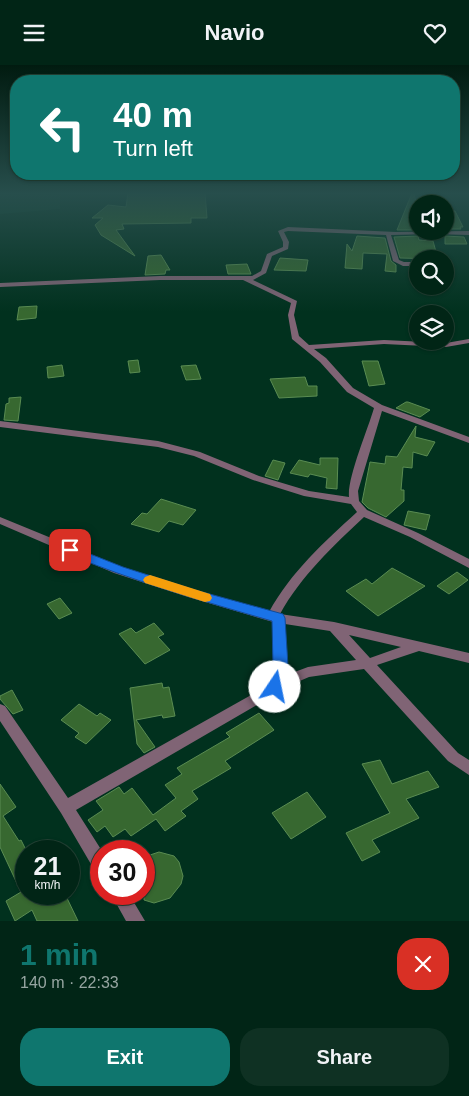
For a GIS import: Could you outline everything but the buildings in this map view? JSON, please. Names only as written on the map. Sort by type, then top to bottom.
[{"type":"street","points":[[0,285],[160,278],[246,279],[262,275],[268,256],[286,248],[286,242],[282,233]]},
{"type":"street","points":[[366,233],[415,233]]},
{"type":"street","points":[[388,234],[396,261],[409,263]]},
{"type":"street","points":[[246,279],[295,302],[291,315],[294,333],[306,347],[323,360],[343,384],[379,407],[469,440]]},
{"type":"street","points":[[306,347],[384,342],[446,345],[469,341]]},
{"type":"street","points":[[379,407],[356,478],[353,491],[354,501],[363,512],[414,535],[469,564]]},
{"type":"street","points":[[0,424],[158,444],[197,453],[256,478],[308,494],[354,501]]},
{"type":"street","points":[[275,687],[280,666],[275,617],[290,586],[321,552],[363,512]]},
{"type":"street","points":[[0,520],[7,525],[118,570],[192,594],[275,617],[334,627],[469,658]]},
{"type":"street","points":[[334,627],[453,757],[469,767]]},
{"type":"street","points":[[66,808],[275,687],[308,672],[368,663],[420,646]]},
{"type":"street","points":[[0,710],[90,847]]},
{"type":"street","points":[[126,905],[136,921]]},
{"type":"slow traffic","points":[[150,580],[205,598]]},
{"type":"route","points":[[70,550],[118,570],[192,594],[278,618],[280,666],[275,687]]}]
